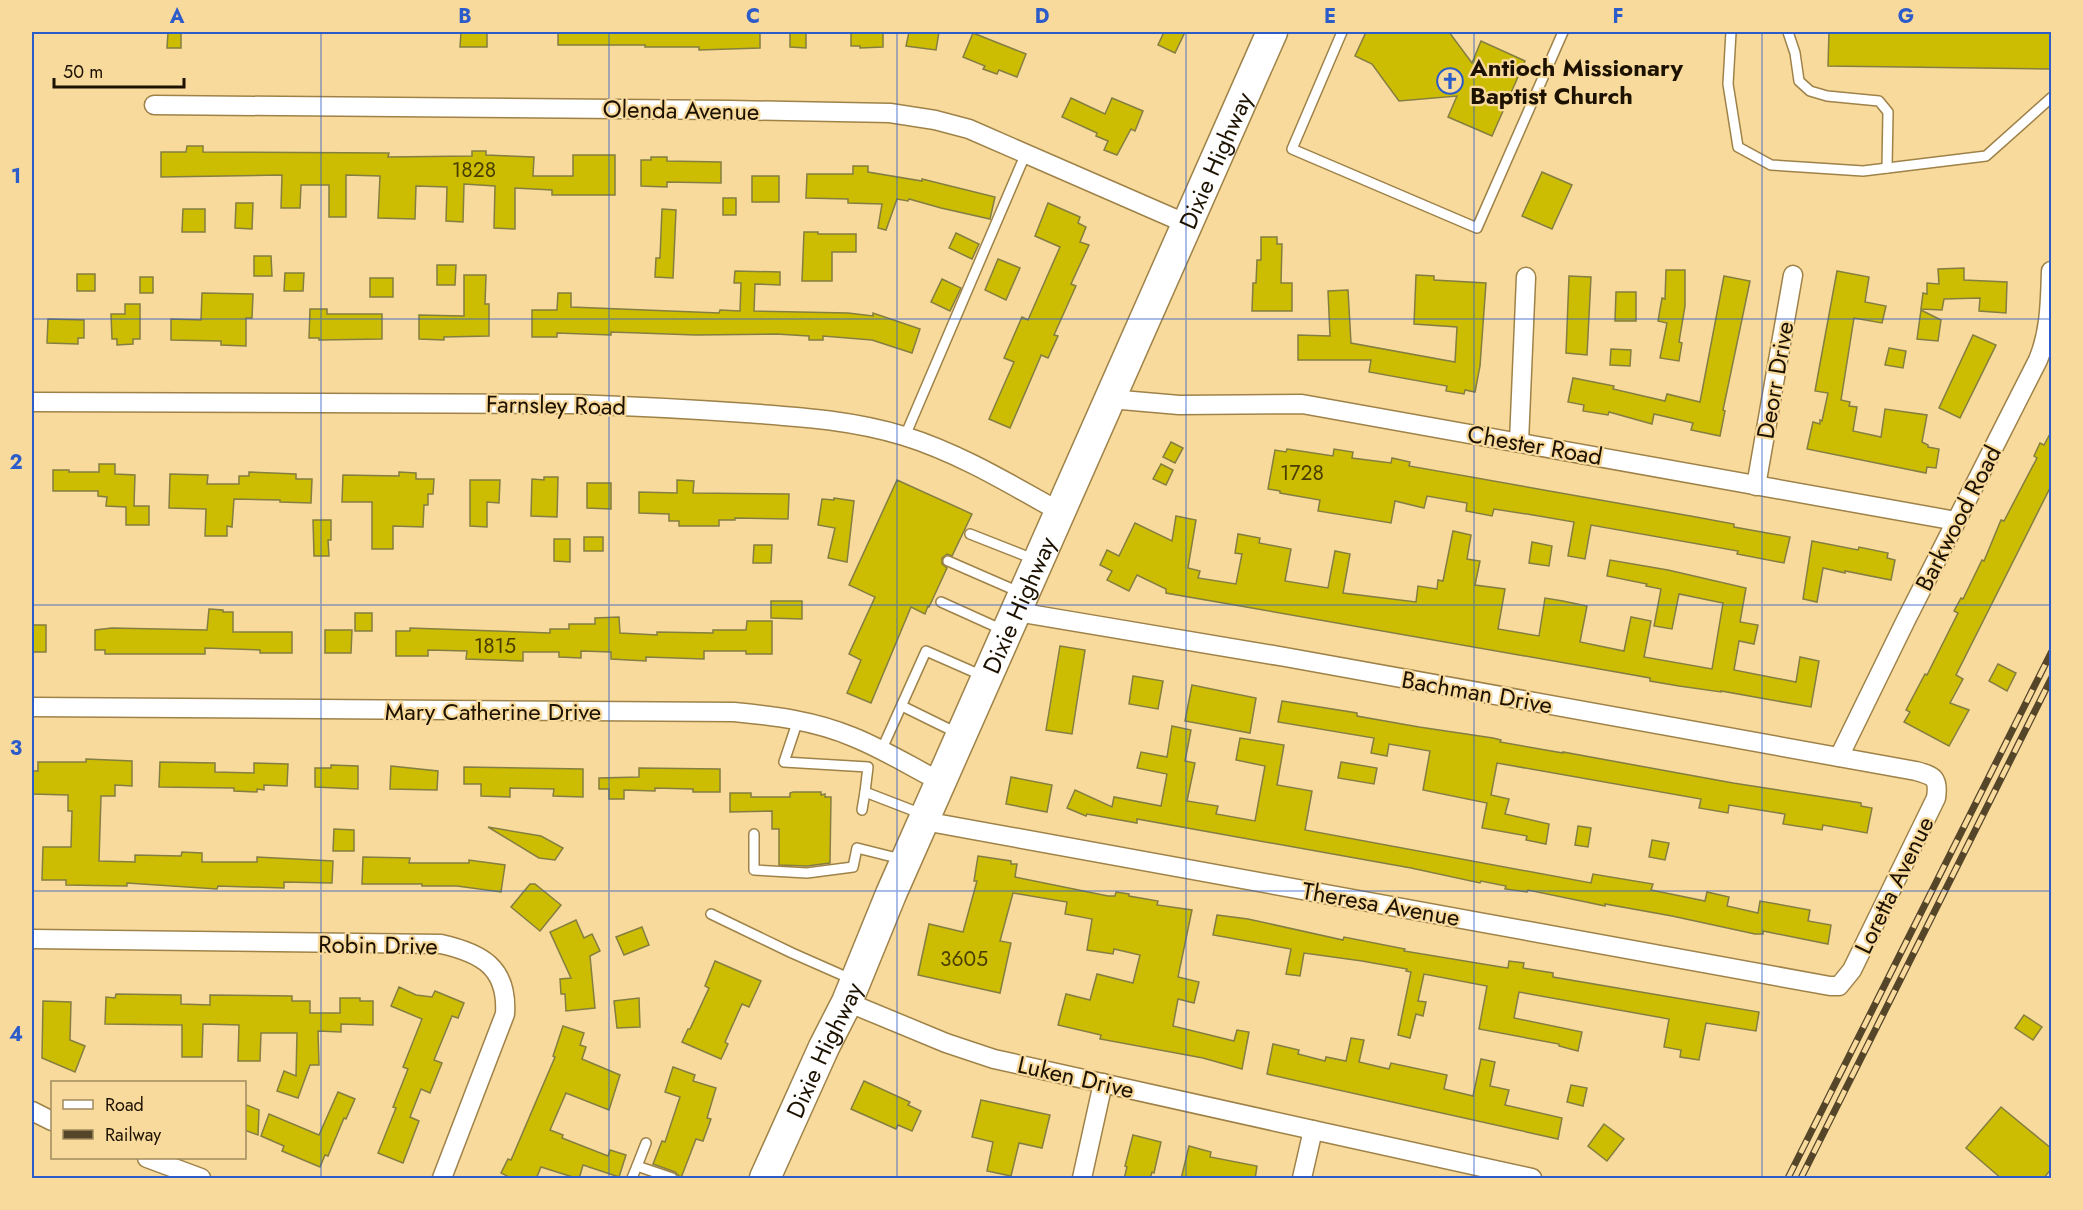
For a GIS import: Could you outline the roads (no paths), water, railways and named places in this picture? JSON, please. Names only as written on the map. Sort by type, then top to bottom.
[{"type":"main road","name":"Dixie Highway","points":[[765,1179],[824,1047],[852,992],[906,861],[1272,32]]},
{"type":"street","name":"Olenda Avenue","points":[[154,105],[890,113],[935,120],[969,129],[1187,224]]},
{"type":"street","name":"Barkwood Road","points":[[1839,757],[2043,348],[2049,314],[2051,271]]},
{"type":"street","name":"Deorr Drive","points":[[1756,486],[1793,275]]},
{"type":"street","points":[[1519,442],[1526,277]]},
{"type":"street","name":"Chester Road","points":[[1110,399],[1179,405],[1302,404],[1956,521]]},
{"type":"street","name":"Farnsley Road","points":[[32,402],[573,404],[805,417],[848,422],[905,436],[952,454],[1060,512]]},
{"type":"street","name":"Bachman Drive","points":[[1016,613],[1285,657],[1839,757],[1916,771],[1930,775],[1935,780]]},
{"type":"street","name":"Mary Catherine Drive","points":[[32,707],[735,712],[798,720],[855,737],[941,782]]},
{"type":"street","name":"Loretta Avenue","points":[[1839,986],[1852,970],[1931,810],[1938,786],[1935,780]]},
{"type":"street","name":"Theresa Avenue","points":[[926,818],[1807,982],[1839,986]]},
{"type":"street","name":"Robin Drive","points":[[32,939],[441,944],[467,950],[485,961],[495,971],[504,987],[505,1014],[442,1179]]},
{"type":"street","name":"Luken Drive","points":[[852,992],[978,1054],[1532,1179]]},
{"type":"street","points":[[1082,1179],[1102,1083]]},
{"type":"street","points":[[32,1112],[51,1121]]},
{"type":"street","points":[[1302,1179],[1313,1130]]},
{"type":"street","points":[[150,1159],[201,1179]]},
{"type":"lane","points":[[1342,32],[1292,149],[1477,228],[1563,32]]},
{"type":"lane","points":[[1731,32],[1728,84],[1738,147],[1771,165],[1863,171],[1986,156],[2052,97]]},
{"type":"lane","points":[[1788,32],[1795,53],[1799,81],[1810,91],[1827,96],[1879,101],[1888,112],[1887,168]]},
{"type":"lane","points":[[905,436],[1026,153]]},
{"type":"lane","points":[[970,534],[1038,561]]},
{"type":"lane","points":[[948,561],[1016,613]]},
{"type":"lane","points":[[941,602],[1016,613]]},
{"type":"lane","points":[[881,751],[926,651],[987,678]]},
{"type":"lane","points":[[902,706],[962,735]]},
{"type":"lane","points":[[798,720],[784,762],[868,768],[862,810]]},
{"type":"lane","points":[[865,792],[926,818]]},
{"type":"lane","points":[[754,834],[754,870],[807,873],[853,867],[857,848],[906,861]]},
{"type":"lane","points":[[711,914],[792,954],[852,992]]},
{"type":"lane","points":[[632,1179],[646,1143]]},
{"type":"lane","points":[[637,1166],[672,1179]]},
{"type":"railway","points":[[1788,1178],[2052,651]]},
{"type":"railway","points":[[1801,1178],[2052,677]]},
{"type":"place","name":"Antioch Missionary Baptist Church","points":[[1450,81]]}]
